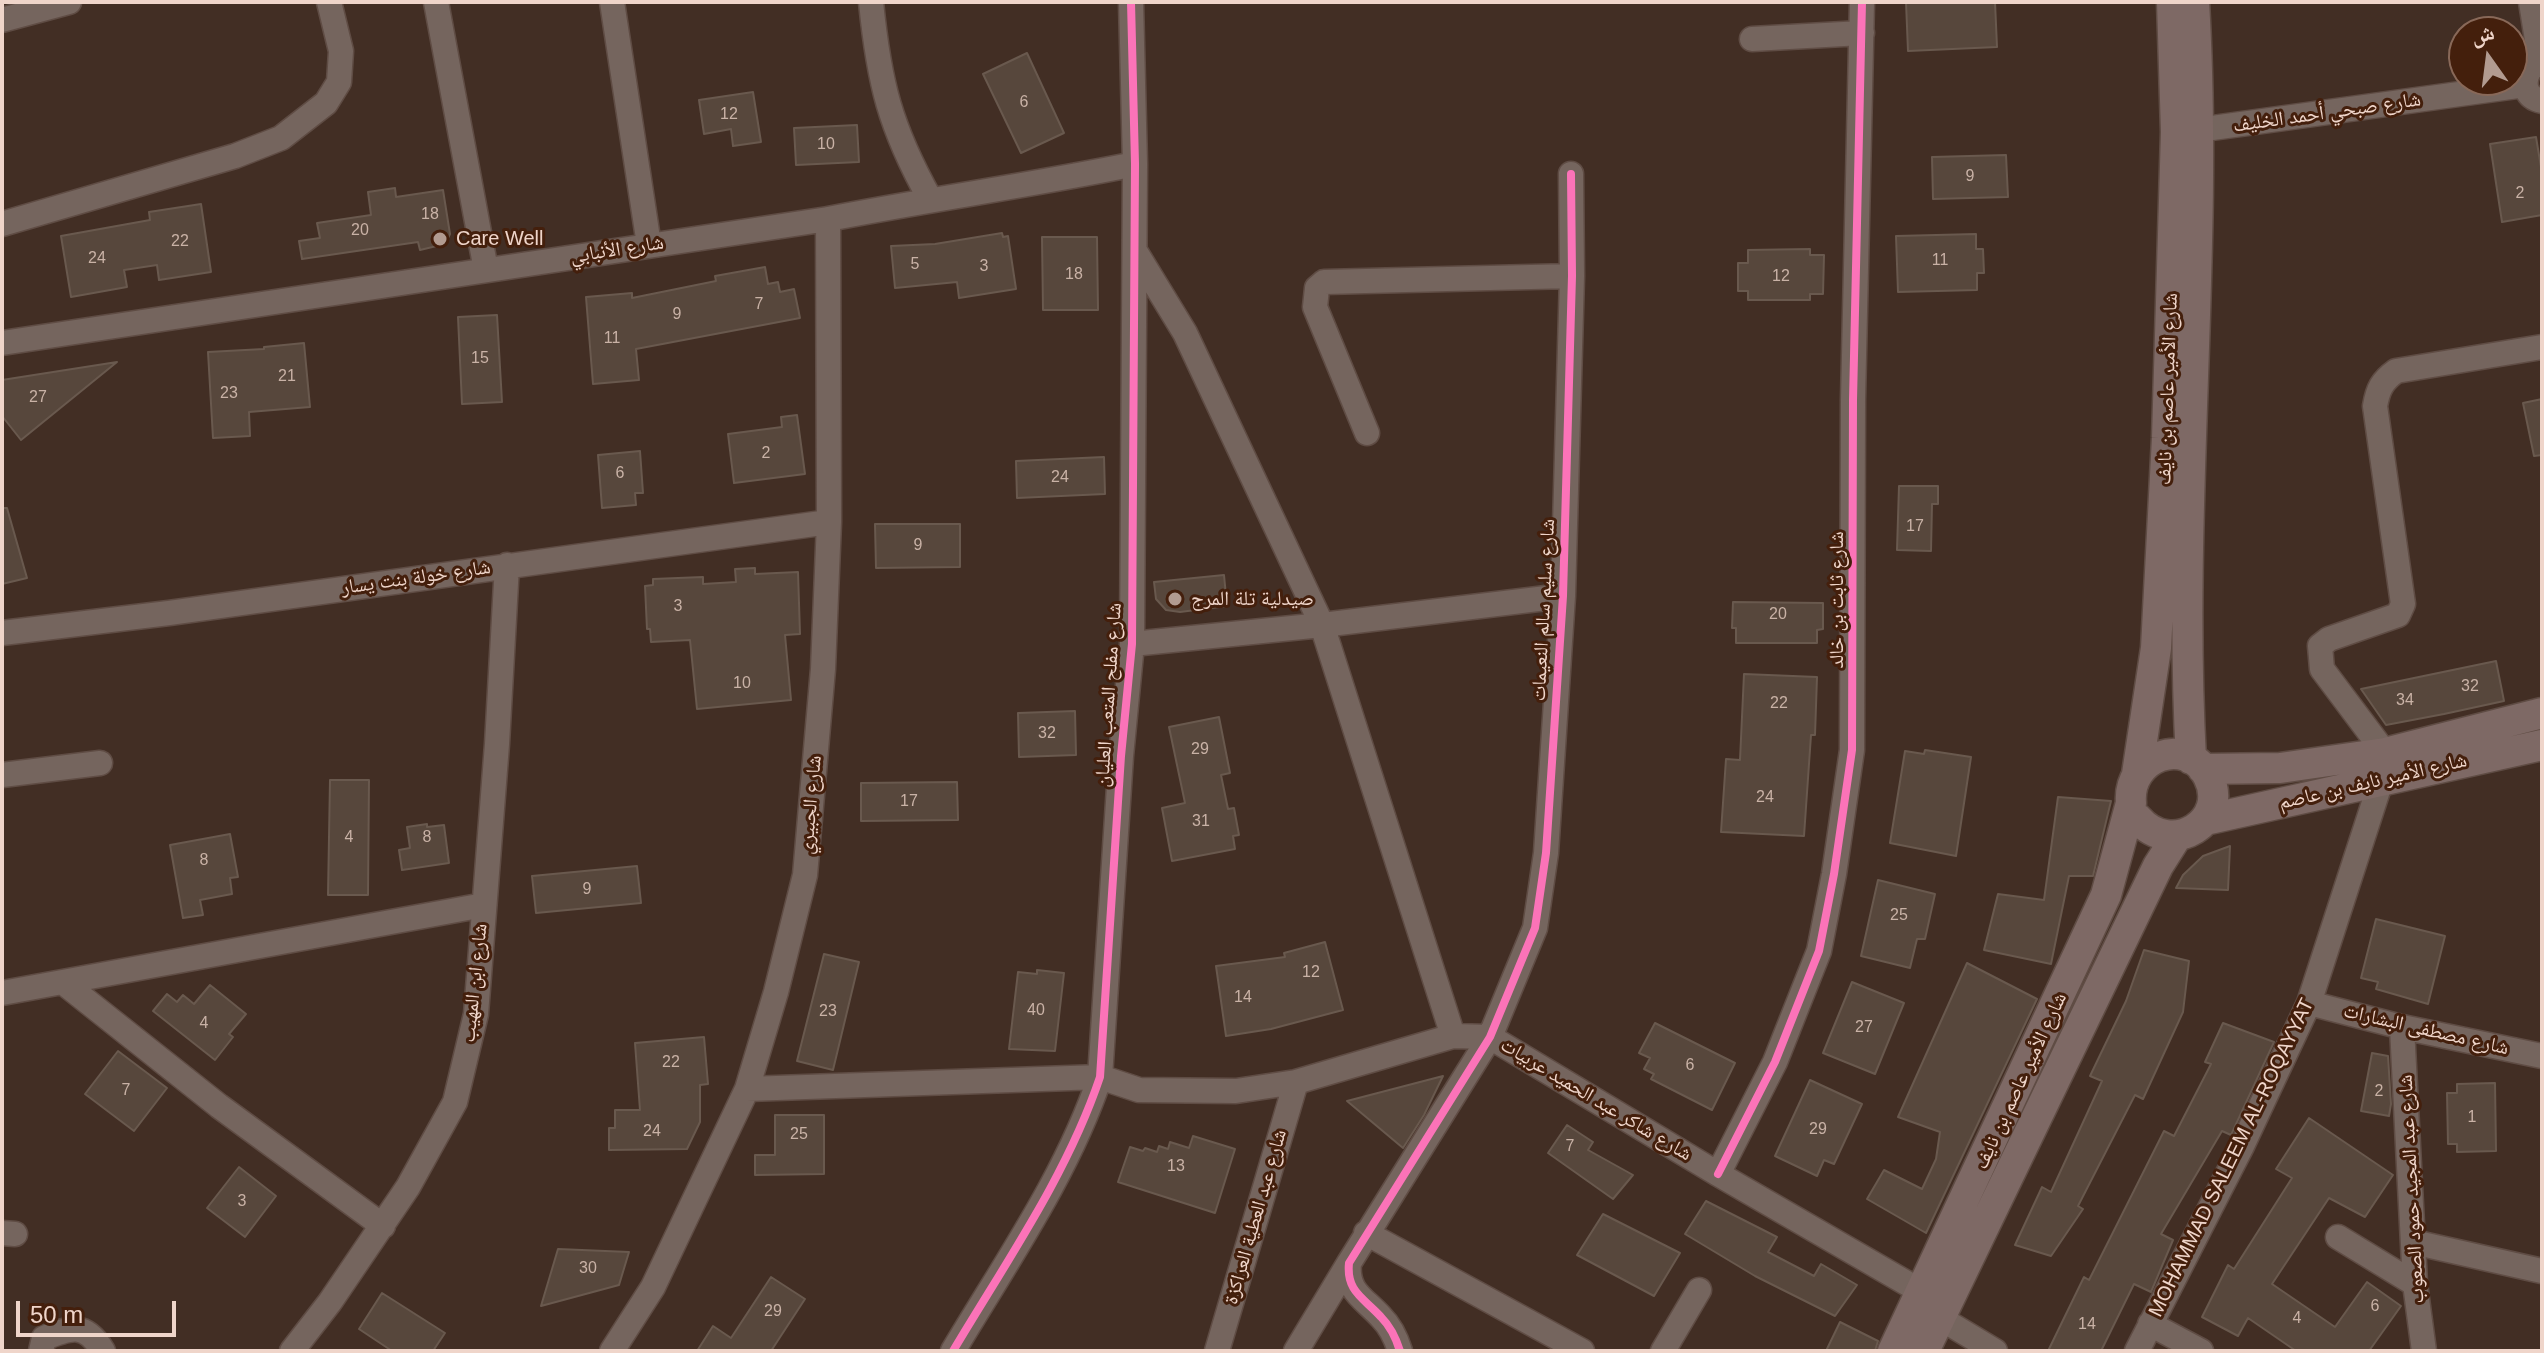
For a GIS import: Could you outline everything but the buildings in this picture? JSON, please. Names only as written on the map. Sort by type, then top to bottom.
[{"type":"main road","name":"شارع الأمير عاصم بن نايف","points":[[2172,2],[2188,132],[2186,589],[2197,764]]},
{"type":"main road","name":"شارع الأمير عاصم بن نايف","points":[[1893,1351],[2106,895],[2136,799],[2157,634],[2194,2]]},
{"type":"main road","name":"شارع الأمير نايف بن عاصم","points":[[2205,820],[2383,767],[2542,713]]},
{"type":"main road","name":"شارع الأمير نايف بن عاصم","points":[[2197,764],[2280,768],[2383,767],[2542,745]]},
{"type":"main road","points":[[2174,754],[2197,764],[2210,781],[2213,794],[2205,820],[2177,836],[2159,835],[2144,826],[2136,799],[2142,767],[2157,757],[2174,754]]},
{"type":"main road","name":"شارع الأمير عاصم بن نايف","points":[[1924,1351],[2158,866],[2177,836]]},
{"type":"street","points":[[2,20],[69,2]]},
{"type":"street","points":[[2,224],[235,156],[281,138],[326,103],[339,82],[341,51],[329,2]]},
{"type":"street","points":[[436,2],[486,270]]},
{"type":"street","points":[[612,2],[649,245]]},
{"type":"street","points":[[871,2],[876,55],[887,107],[906,155],[930,199]]},
{"type":"street","name":"شارع مفلح المتعب العليان","points":[[953,1351],[1062,1167],[1087,1117],[1100,1077],[1111,947],[1121,756],[1132,644],[1135,164],[1131,2]]},
{"type":"street","name":"شارع ثابت بن خالد","points":[[1718,1174],[1775,1062],[1819,951],[1852,750],[1853,400],[1862,2]]},
{"type":"street","points":[[2531,2],[2541,65],[2529,71],[2533,93]]},
{"type":"street","points":[[1752,39],[1862,33]]},
{"type":"street","name":"شارع صبحي أحمد الخليف","points":[[2188,132],[2533,93]]},
{"type":"street","name":"شارع الأنبابي","points":[[2,343],[828,219],[1135,164]]},
{"type":"street","name":"شارع سليم سالم النعيمات","points":[[1296,1351],[1366,1233],[1490,1037],[1535,928],[1546,853],[1563,596],[1572,276],[1571,174]]},
{"type":"street","name":"شارع الجبيري","points":[[612,1351],[653,1287],[747,1089],[776,992],[805,875],[823,669],[829,522],[828,219]]},
{"type":"street","points":[[1135,251],[1185,333],[1322,625],[1453,1036]]},
{"type":"street","points":[[1367,433],[1315,307],[1317,288],[1324,282],[1572,276]]},
{"type":"street","points":[[2383,767],[2322,669],[2319,655],[2320,646],[2329,639],[2398,615],[2403,604],[2375,406],[2378,390],[2384,380],[2396,371],[2542,347]]},
{"type":"street","name":"شارع خولة بنت يسار","points":[[2,633],[829,522]]},
{"type":"street","name":"شارع ابن المهيب","points":[[292,1351],[383,1226],[430,1150],[455,1102],[476,1014],[507,565]]},
{"type":"street","points":[[1132,644],[1563,596]]},
{"type":"street","points":[[2,775],[100,763]]},
{"type":"street","name":"MOHAMMAD SALEEM AL-ROQAYYAT","points":[[2137,1351],[2242,1146],[2309,1003],[2383,767]]},
{"type":"street","points":[[2,993],[484,905]]},
{"type":"street","points":[[64,983],[219,1106],[383,1226]]},
{"type":"street","name":"شارع مصطفى البشارات","points":[[2309,1003],[2402,1027],[2542,1056]]},
{"type":"street","name":"شارع عبد المجيد حمود الصعوب","points":[[2402,1027],[2415,1284],[2424,1351]]},
{"type":"street","name":"شارع شاكر عبد الحميد عربيات","points":[[1100,1077],[1139,1090],[1236,1091],[1296,1082],[1453,1036],[1490,1037],[1922,1292]]},
{"type":"street","points":[[747,1089],[1100,1077]]},
{"type":"street","name":"شارع عبد العطية العراكزة","points":[[1217,1351],[1296,1082]]},
{"type":"street","points":[[1366,1233],[1582,1351]]},
{"type":"street","points":[[2338,1237],[2415,1284]]},
{"type":"street","points":[[2413,1242],[2542,1271]]},
{"type":"street","points":[[1349,1263],[1348,1274],[1355,1294],[1390,1328],[1400,1351]]},
{"type":"street","points":[[1663,1351],[1699,1290]]},
{"type":"street","points":[[1940,1318],[1995,1351]]},
{"type":"street","points":[[2150,1324],[2201,1351]]},
{"type":"street","points":[[41,1351],[44,1338],[80,1328],[95,1338],[103,1351]]},
{"type":"cycle path","points":[[953,1351],[1053,1183],[1071,1149],[1100,1077],[1121,756],[1132,644],[1135,164],[1131,2]]},
{"type":"cycle path","points":[[1718,1174],[1775,1062],[1819,951],[1852,750],[1853,400],[1862,2]]},
{"type":"cycle path","points":[[1400,1351],[1387,1324],[1353,1288],[1349,1263],[1490,1037],[1535,928],[1546,853],[1563,596],[1572,276],[1571,174]]},
{"type":"place","name":"Care Well","points":[[440,239]]},
{"type":"place","name":"صيدلية تلة المرج","points":[[1175,599]]}]
